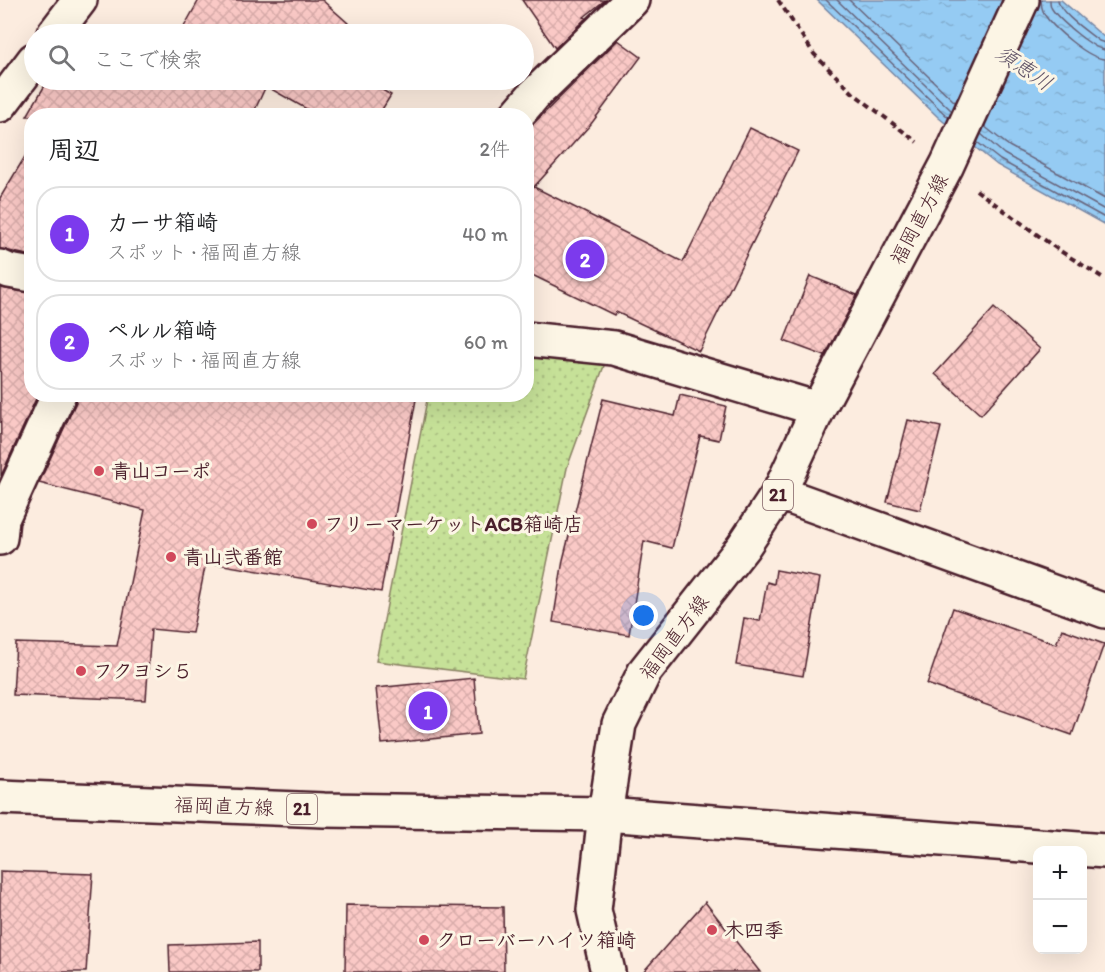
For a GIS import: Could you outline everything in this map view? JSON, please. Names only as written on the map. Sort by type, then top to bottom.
[{"type":"street","points":[[62,24],[80,0]]},
{"type":"street","points":[[523,108],[632,0]]},
{"type":"street","name":"福岡直方線","points":[[0,797],[324,810],[605,814],[619,724],[645,671],[743,547],[779,493],[818,409],[947,165],[1022,0]]},
{"type":"street","points":[[0,105],[24,73]]},
{"type":"street","points":[[0,267],[24,274]]},
{"type":"street","points":[[534,340],[614,348],[818,409]]},
{"type":"street","points":[[0,538],[2,519],[54,402]]},
{"type":"street","points":[[779,493],[1105,611]]},
{"type":"street","points":[[608,972],[594,910],[605,814],[1105,851]]},
{"type":"path","points":[[778,0],[814,54],[853,93],[984,196],[1057,249],[1105,279]]},
{"type":"green space","points":[[534,354],[605,363],[567,468],[523,679],[376,661],[427,402],[534,402]]},
{"type":"water","name":"須恵川","points":[[817,0],[1061,0],[1105,38],[1105,225],[997,165],[939,118]]},
{"type":"building","points":[[199,0],[322,0],[348,23],[347,24],[186,24]]},
{"type":"building","points":[[522,0],[605,0],[584,17],[586,18],[555,48]]},
{"type":"building","points":[[618,40],[641,57],[591,124],[534,187],[534,123]]},
{"type":"building","points":[[42,90],[264,90],[256,108],[32,108]]},
{"type":"building","points":[[273,90],[382,90],[391,95],[383,108],[305,108]]},
{"type":"building","points":[[750,128],[798,151],[699,351],[616,312],[614,315],[534,276],[534,187],[683,262]]},
{"type":"building","points":[[24,158],[24,254],[0,249],[0,198]]},
{"type":"building","points":[[810,276],[857,295],[825,356],[784,341]]},
{"type":"building","points":[[0,288],[24,292],[24,402],[34,402],[1,476]]},
{"type":"building","points":[[994,308],[1040,349],[981,415],[935,374]]},
{"type":"building","points":[[680,395],[726,406],[719,440],[700,436],[672,548],[644,541],[629,635],[553,622],[563,560],[603,399],[675,416]]},
{"type":"building","points":[[76,402],[416,402],[381,592],[206,562],[192,633],[151,629],[146,700],[13,695],[16,643],[117,646],[145,510],[39,483]]},
{"type":"building","points":[[908,420],[941,427],[920,510],[887,502]]},
{"type":"building","points":[[776,570],[820,578],[803,676],[736,665],[744,618],[760,621],[767,582],[774,584]]},
{"type":"building","points":[[953,608],[1056,644],[1062,629],[1104,644],[1072,735],[927,684]]},
{"type":"building","points":[[474,678],[479,734],[382,744],[376,688]]},
{"type":"building","points":[[0,871],[93,874],[86,972],[0,972]]},
{"type":"building","points":[[705,902],[760,972],[643,972]]},
{"type":"building","name":"クローバーハイツ箱崎","points":[[346,905],[503,907],[504,972],[345,972]]},
{"type":"building","points":[[258,942],[258,972],[170,972],[169,945]]},
{"type":"place","name":"ペルル箱崎","points":[[585,259]]},
{"type":"place","name":"青山コーポ","points":[[99,471]]},
{"type":"place","name":"フリーマーケットACB箱崎店","points":[[312,524]]},
{"type":"place","name":"青山弐番館","points":[[171,557]]},
{"type":"place","name":"フクヨシ５","points":[[81,671]]},
{"type":"place","name":"カーサ箱崎","points":[[428,711]]},
{"type":"place","name":"木四季","points":[[712,930]]},
{"type":"place","name":"クローバーハイツ箱崎","points":[[424,940]]}]
